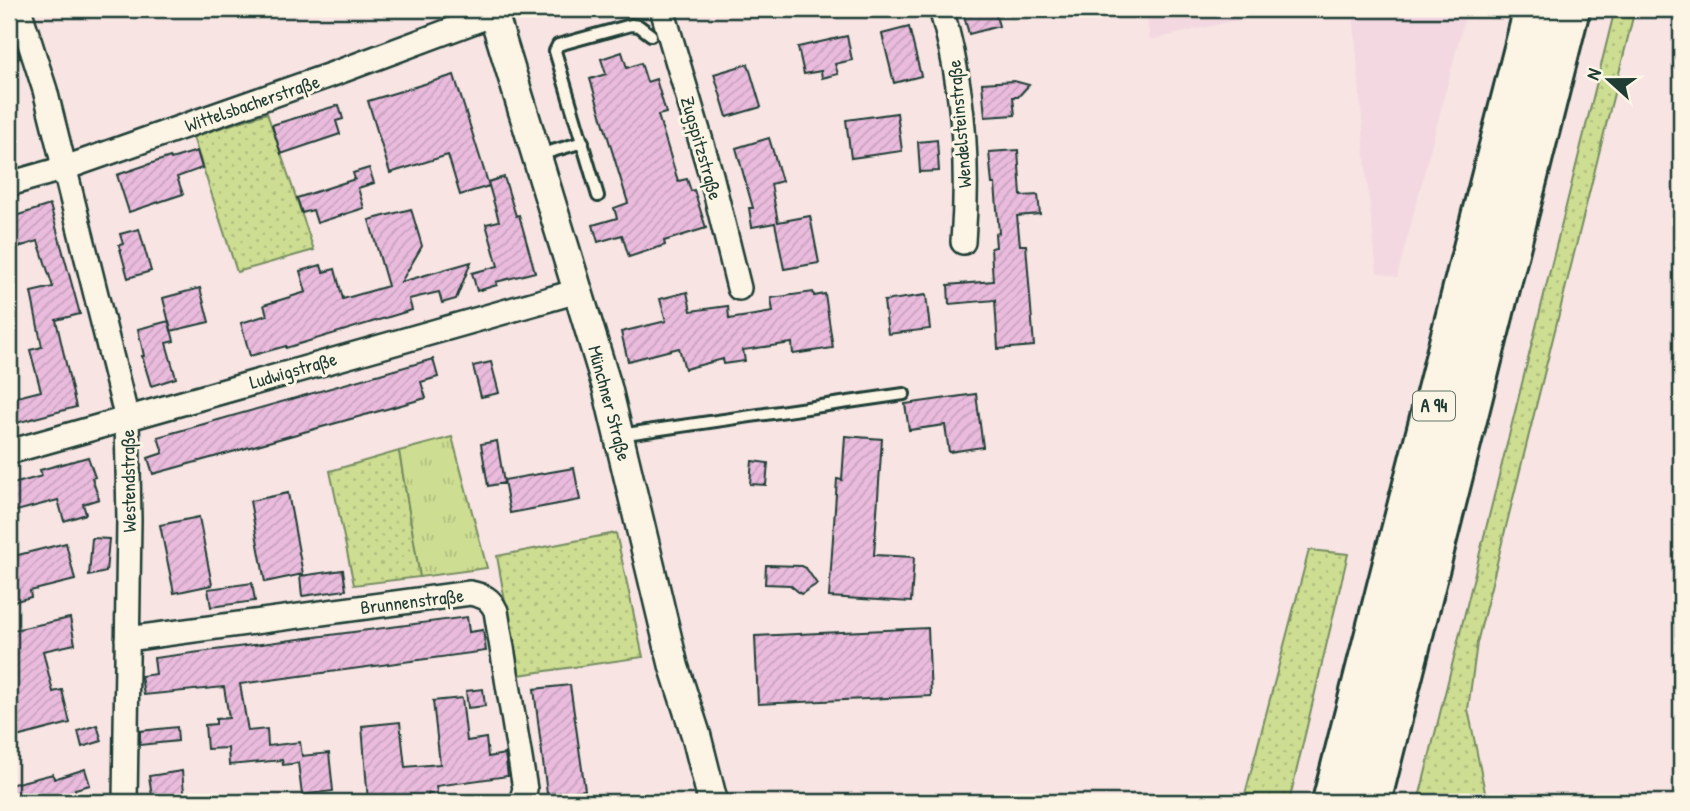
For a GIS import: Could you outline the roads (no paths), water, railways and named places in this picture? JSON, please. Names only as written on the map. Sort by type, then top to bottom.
[{"type":"highway","name":"A 94","points":[[1332,802],[1534,9]]},
{"type":"highway","name":"A 94","points":[[1371,802],[1570,9]]},
{"type":"street","name":"Westendstraße","points":[[19,9],[45,90],[127,419],[129,520],[125,802]]},
{"type":"street","name":"Zugspitzstraße","points":[[662,9],[711,175],[739,288]]},
{"type":"street","name":"Wendelsteinstraße","points":[[941,9],[951,43],[959,95],[966,202],[963,242]]},
{"type":"street","name":"Wittelsbacherstraße","points":[[9,184],[65,168],[333,74],[493,12]]},
{"type":"street","name":"Münchner Straße","points":[[493,12],[607,387],[674,667],[696,735],[713,802]]},
{"type":"street","name":"Ludwigstraße","points":[[9,452],[579,291]]},
{"type":"street","name":"Brunnenstraße","points":[[127,639],[470,593],[484,596],[492,602],[496,611],[524,789],[521,802]]},
{"type":"lane","points":[[598,196],[555,51],[558,45],[631,25],[639,26],[650,36]]},
{"type":"lane","points":[[537,155],[583,142]]},
{"type":"lane","points":[[619,435],[904,394]]}]
